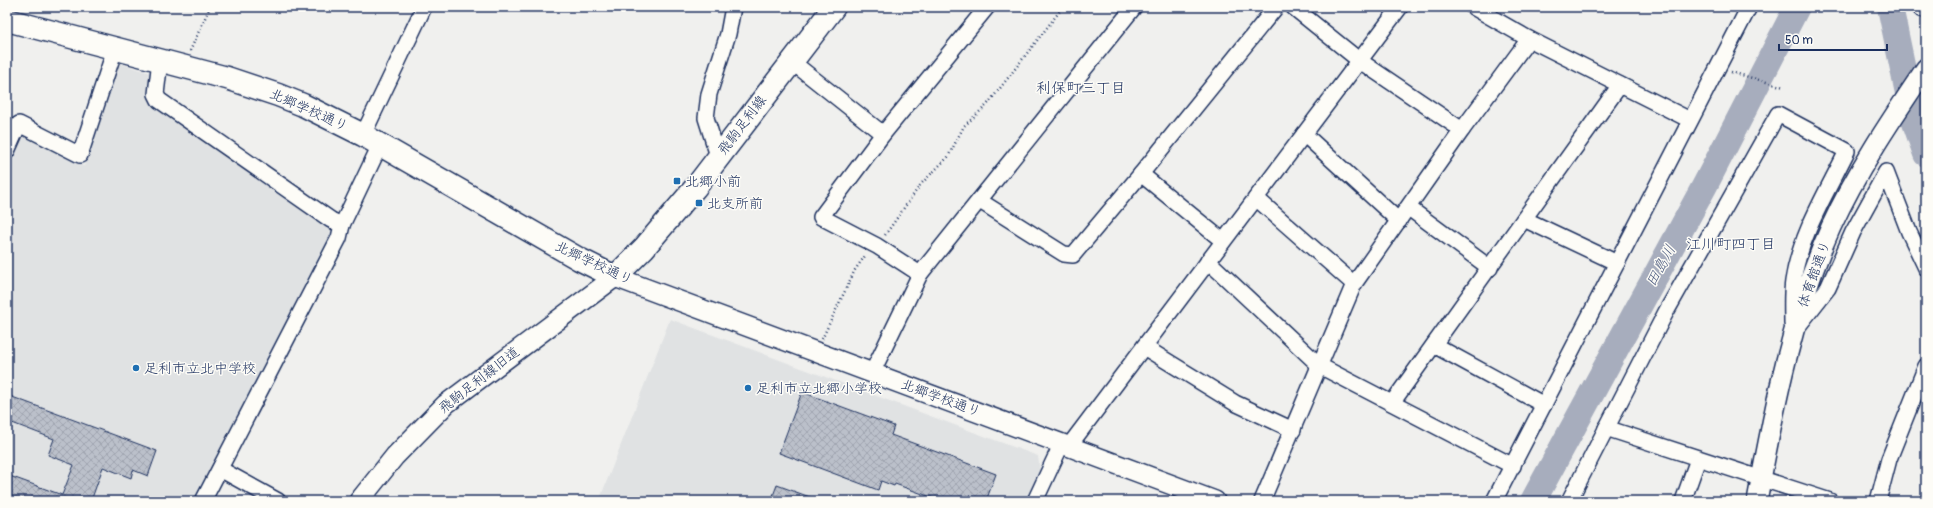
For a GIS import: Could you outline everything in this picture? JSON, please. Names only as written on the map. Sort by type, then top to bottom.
[{"type":"main road","name":"飛駒足利線","points":[[615,276],[644,248],[834,7]]},
{"type":"main road","name":"北郷学校通り","points":[[7,20],[186,67],[278,95],[325,115],[579,259],[615,276]]},
{"type":"street","points":[[203,501],[339,238],[371,140],[424,7]]},
{"type":"street","points":[[718,156],[706,118],[710,94],[728,34],[733,7]]},
{"type":"street","points":[[920,274],[877,246],[821,217],[883,134],[987,7]]},
{"type":"street","points":[[872,373],[920,274],[1134,7]]},
{"type":"street","points":[[980,201],[1064,254],[1073,255],[1141,174],[1276,7]]},
{"type":"street","points":[[1293,7],[1360,60],[1462,130]]},
{"type":"street","points":[[1035,501],[1066,444],[1144,347],[1400,7]]},
{"type":"street","points":[[1473,7],[1529,39],[1690,120]]},
{"type":"street","points":[[1494,501],[1749,7]]},
{"type":"street","points":[[1921,7],[1921,9],[1926,10]]},
{"type":"street","points":[[1262,501],[1354,284],[1409,208],[1462,130],[1529,39]]},
{"type":"street","points":[[7,151],[19,124],[80,155],[115,49]]},
{"type":"street","points":[[160,60],[156,94],[159,100],[331,220],[342,225]]},
{"type":"street","points":[[791,61],[883,134]]},
{"type":"street","name":"体育館通り","points":[[1757,501],[1778,394],[1792,334],[1813,271],[1831,227],[1848,192],[1887,126],[1926,68]]},
{"type":"street","points":[[1392,403],[1620,85]]},
{"type":"street","points":[[1569,501],[1666,312],[1778,114],[1848,151],[1818,210],[1800,254],[1792,282],[1792,334]]},
{"type":"street","points":[[1304,134],[1399,222]]},
{"type":"street","points":[[1792,334],[1828,288],[1853,232],[1886,172],[1908,232],[1926,268]]},
{"type":"street","points":[[1141,174],[1223,241]]},
{"type":"street","points":[[1256,198],[1354,284]]},
{"type":"street","points":[[1409,208],[1490,268]]},
{"type":"street","points":[[1524,219],[1617,263]]},
{"type":"street","points":[[1208,261],[1320,366],[1513,466]]},
{"type":"street","name":"北郷学校通り","points":[[615,276],[1066,444],[1214,501]]},
{"type":"street","name":"飛駒足利線旧道","points":[[359,501],[400,451],[446,404],[615,276]]},
{"type":"street","points":[[1434,345],[1544,404]]},
{"type":"street","points":[[1144,347],[1235,403],[1293,430]]},
{"type":"street","points":[[1878,501],[1888,459],[1926,366]]},
{"type":"street","points":[[1606,428],[1761,480],[1830,501]]},
{"type":"street","points":[[1683,501],[1698,459]]},
{"type":"street","points":[[220,469],[278,501]]},
{"type":"path","points":[[186,67],[190,51],[210,7]]},
{"type":"path","points":[[822,339],[855,270],[866,256],[877,246],[921,184],[948,157],[964,126],[987,105],[1063,7]]},
{"type":"path","points":[[1717,68],[1784,87]]},
{"type":"shaded area","name":"足利市立北中学校","points":[[119,63],[151,73],[155,104],[332,226],[335,235],[196,501],[7,501],[7,168],[22,134],[84,166]]},
{"type":"shaded area","name":"足利市立北郷小学校","points":[[670,319],[1038,456],[1040,471],[1025,501],[599,501]]},
{"type":"building","points":[[802,392],[894,426],[891,435],[996,474],[986,501],[942,501],[895,484],[894,486],[881,481],[878,490],[779,453]]},
{"type":"building","points":[[7,395],[157,451],[148,476],[133,470],[131,478],[103,467],[91,501],[7,501],[7,475],[62,495],[74,465],[48,455],[54,439],[7,421]]},
{"type":"building","points":[[777,485],[818,500],[771,501]]},
{"type":"waterway","name":"田島川","points":[[1533,501],[1704,187],[1797,7]]},
{"type":"waterway","points":[[1890,7],[1913,117],[1926,154]]},
{"type":"place","name":"北郷小前","points":[[677,181]]},
{"type":"place","name":"北支所前","points":[[699,203]]},
{"type":"place","name":"足利市立北中学校","points":[[136,368]]},
{"type":"place","name":"足利市立北郷小学校","points":[[748,388]]},
{"type":"district","name":"利保町三丁目","points":[[1081,88]]},
{"type":"district","name":"江川町四丁目","points":[[1731,244]]}]
